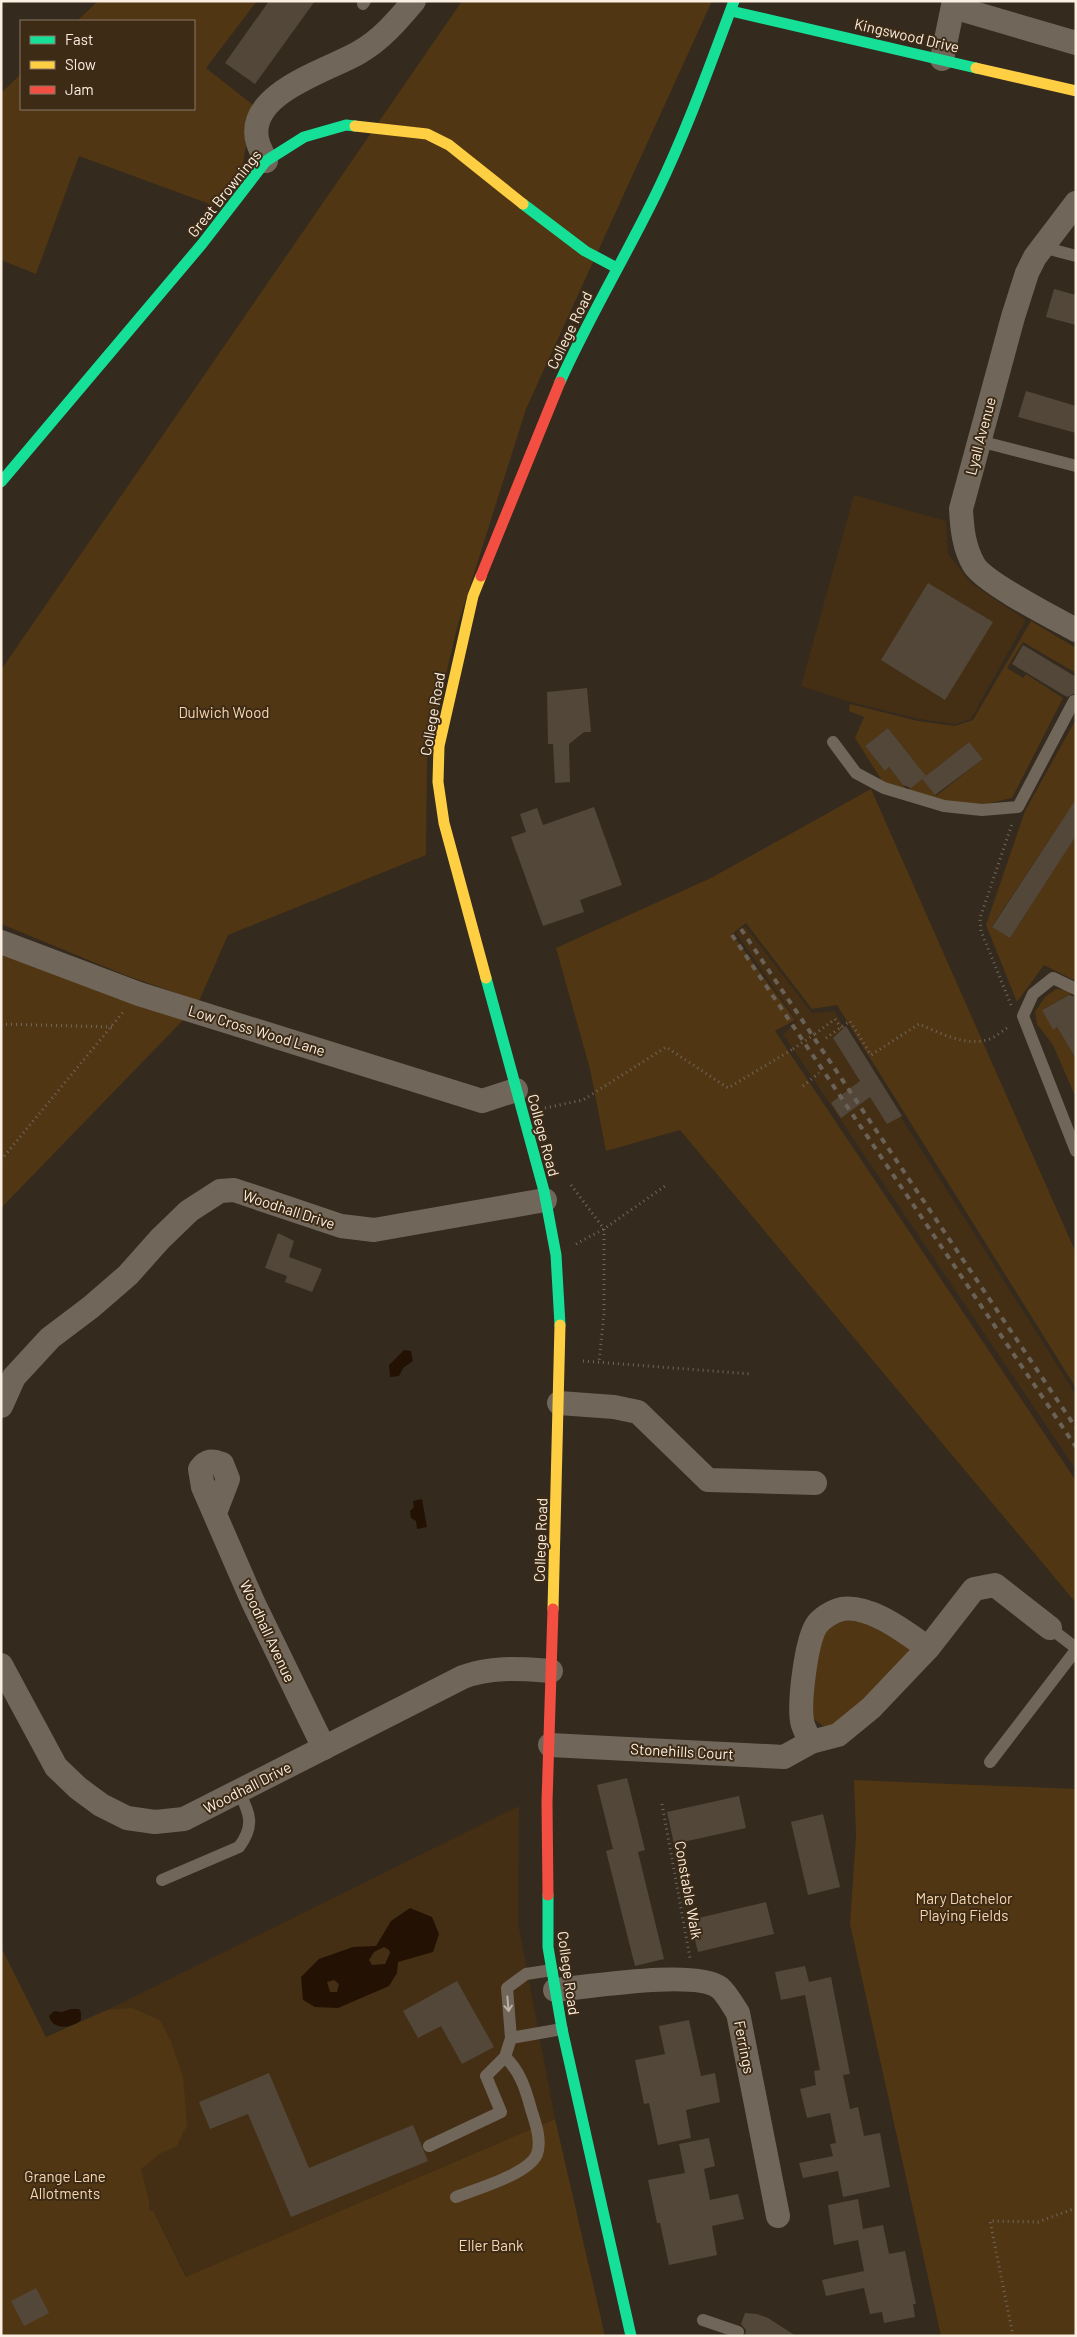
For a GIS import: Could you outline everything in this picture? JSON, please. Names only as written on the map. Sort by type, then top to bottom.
[{"type":"street","points":[[266,161],[258,142],[258,123],[268,104],[284,89],[360,52],[388,31],[414,1]]},
{"type":"street","points":[[942,59],[953,4],[1076,43]]},
{"type":"street","name":"Kingswood Drive","points":[[732,6],[1076,91]]},
{"type":"street","name":"College Road","points":[[631,2336],[562,2028],[548,1934],[547,1802],[560,1361],[560,1302],[556,1255],[528,1127],[516,1090],[444,823],[438,782],[439,746],[473,596],[541,425],[578,342],[658,192],[693,110],[732,6]]},
{"type":"street","name":"Great Brownings","points":[[1,482],[202,244],[266,161],[304,137],[346,125],[427,134],[449,145],[585,251],[617,268]]},
{"type":"street","name":"Lyall Avenue","points":[[1076,203],[1032,261],[1022,289],[961,509],[962,533],[975,567],[990,581],[1076,630]]},
{"type":"street","name":"Low Cross Wood Lane","points":[[1,942],[139,994],[482,1100],[516,1090]]},
{"type":"street","name":"Woodhall Drive","points":[[1,1406],[14,1377],[50,1338],[92,1307],[128,1275],[160,1239],[189,1211],[220,1192],[234,1190],[341,1226],[374,1230],[545,1200]]},
{"type":"street","points":[[559,1403],[614,1407],[638,1412],[708,1480],[815,1483]]},
{"type":"street","name":"Woodhall Avenue","points":[[215,1513],[253,1602],[324,1748]]},
{"type":"street","name":"Stonehills Court","points":[[550,1744],[784,1757],[811,1742],[838,1735],[871,1708],[928,1648],[974,1589],[995,1586],[1050,1628]]},
{"type":"street","points":[[811,1742],[802,1722],[802,1676],[816,1626],[829,1614],[853,1609],[884,1618],[928,1648]]},
{"type":"street","name":"Woodhall Drive","points":[[1,1665],[56,1767],[101,1805],[126,1818],[155,1822],[184,1819],[480,1670],[512,1668],[551,1671]]},
{"type":"street","name":"Ferrings","points":[[554,1980],[671,1978],[695,1981],[720,1988],[738,2013],[778,2216]]},
{"type":"lane","points":[[1042,247],[1076,256]]},
{"type":"lane","points":[[979,441],[1076,466]]},
{"type":"lane","points":[[833,742],[856,772],[884,788],[944,806],[982,810],[1018,807],[1074,701]]},
{"type":"lane","points":[[1076,989],[1053,978],[1034,994],[1023,1016],[1076,1151]]},
{"type":"lane","points":[[990,1762],[1076,1649],[1050,1628]]},
{"type":"lane","points":[[162,1880],[239,1847],[246,1838],[250,1823],[248,1809],[239,1792]]},
{"type":"lane","points":[[429,2146],[502,2112],[486,2076],[505,2057],[511,2038],[507,1988],[526,1974],[554,1980]]},
{"type":"lane","points":[[511,2038],[562,2028]]},
{"type":"lane","points":[[456,2197],[515,2173],[528,2166],[537,2155],[539,2142],[530,2105],[522,2081],[512,2064],[505,2057]]},
{"type":"lane","points":[[703,2320],[738,2332]]},
{"type":"path","points":[[1015,1013],[982,931],[980,918],[1018,807]]},
{"type":"path","points":[[1,1160],[139,994]]},
{"type":"path","points":[[541,1109],[570,1101],[583,1100],[666,1047],[728,1088],[793,1049],[835,1019],[841,1028]]},
{"type":"path","points":[[826,1038],[850,1021],[871,1055],[919,1024],[947,1036],[972,1042],[988,1040],[1004,1030]]},
{"type":"path","points":[[1,1024],[112,1027]]},
{"type":"path","points":[[803,1086],[819,1073]]},
{"type":"path","points":[[556,1255],[604,1229],[668,1184]]},
{"type":"path","points":[[571,1185],[604,1229],[604,1314],[599,1362]]},
{"type":"path","points":[[560,1361],[599,1362],[751,1374]]},
{"type":"path","name":"Constable Walk","points":[[662,1804],[695,1981]]},
{"type":"path","points":[[1013,2336],[990,2221],[1038,2222],[1076,2208]]},
{"type":"shaded area","points":[[854,495],[946,521],[948,554],[972,584],[1026,620],[971,719],[955,724],[919,719],[847,701],[801,686]]},
{"type":"shaded area","points":[[745,926],[812,1013],[834,1011],[1076,1395],[1076,1470],[783,1034],[797,1021],[736,933]]},
{"type":"shaded area","points":[[404,1350],[411,1351],[413,1361],[403,1368],[399,1376],[390,1377],[389,1365]]},
{"type":"shaded area","points":[[422,1499],[427,1527],[417,1529],[416,1521],[411,1518],[410,1511],[414,1507],[413,1501]]},
{"type":"shaded area","points":[[519,1806],[518,1922],[555,2119],[187,2277],[153,2210],[148,2212],[46,2038],[107,2010]]},
{"type":"shaded area","points":[[410,1908],[432,1917],[439,1934],[433,1952],[398,1962],[397,1973],[389,1986],[338,2008],[315,2007],[303,2000],[301,1977],[319,1959],[353,1947],[376,1946],[391,1921]],"holes":[[[384,1947],[390,1953],[385,1964],[372,1965],[369,1960],[374,1952]],[[334,1980],[339,1984],[337,1992],[330,1992],[327,1982]]]},
{"type":"shaded area","points":[[79,2009],[81,2012],[81,2020],[77,2023],[63,2027],[51,2021],[49,2016],[54,2011],[62,2012]]},
{"type":"green space","points":[[98,1],[257,1],[206,68],[253,105],[241,175],[215,206],[79,156],[36,274],[1,260],[1,93],[20,75],[20,110],[195,110],[195,20],[78,20]]},
{"type":"green space","name":"Dulwich Wood","points":[[462,1],[712,1],[526,409],[458,624],[427,754],[426,855],[228,935],[199,1001],[125,975],[1,924],[1,670]]},
{"type":"green space","points":[[1031,621],[1076,648],[1076,673],[1023,642],[1007,668],[1023,678],[1026,674],[1063,698],[1012,798],[981,805],[944,802],[884,784],[855,738],[864,717],[849,711],[850,704],[918,721],[955,726],[973,720]],"holes":[[[888,728],[926,776],[969,742],[983,759],[936,796],[922,779],[907,790],[889,767],[885,771],[865,746]]]},
{"type":"green space","points":[[1076,719],[1076,820],[1066,814],[992,926],[1010,938],[1076,836],[1076,981],[1044,965],[1017,1002],[986,925],[1025,811]]},
{"type":"green space","points":[[871,789],[1076,1253],[1076,1388],[837,1005],[812,1009],[746,923],[732,934],[795,1020],[775,1031],[1076,1481],[1076,1603],[680,1130],[606,1151],[590,1069],[556,948],[711,878]]},
{"type":"green space","points":[[1,955],[187,1016],[1,1208]]},
{"type":"green space","points":[[1056,989],[1071,990],[1076,993],[1076,1000],[1072,993],[1042,1010],[1053,1029],[1057,1027],[1074,1056],[1076,1056],[1076,1098],[1053,1045],[1037,1024],[1035,1012],[1045,997]]},
{"type":"green space","points":[[838,1619],[877,1624],[910,1648],[908,1655],[871,1698],[849,1717],[825,1727],[811,1717],[816,1649],[827,1628]]},
{"type":"green space","name":"Mary Datchelor Playing Fields","points":[[854,1780],[1076,1789],[1076,2336],[941,2336],[850,1924],[856,1835]]},
{"type":"green space","name":"Eller Bank","points":[[1,1947],[46,2037],[107,2010],[132,2008],[160,2020],[171,2042],[183,2076],[187,2125],[177,2146],[161,2153],[141,2169],[149,2201],[149,2211],[153,2210],[186,2277],[555,2119],[605,2336],[1,2336]]},
{"type":"building","points":[[269,1],[315,1],[255,84],[225,63]]},
{"type":"building","points":[[1054,289],[1076,295],[1076,325],[1046,317]]},
{"type":"building","points":[[1026,391],[1076,406],[1076,433],[1018,417]]},
{"type":"building","points":[[928,583],[993,622],[945,700],[881,660]]},
{"type":"building","points":[[1023,645],[1076,677],[1076,693],[1067,697],[1012,664]]},
{"type":"building","points":[[587,688],[591,732],[584,732],[569,744],[570,782],[555,783],[553,744],[548,744],[547,692]]},
{"type":"building","points":[[888,728],[926,776],[911,788],[903,785],[889,767],[885,771],[865,746]]},
{"type":"building","points":[[969,742],[983,759],[935,795],[922,779]]},
{"type":"building","points":[[1076,799],[1076,836],[1010,938],[992,927]]},
{"type":"building","points":[[594,807],[622,885],[580,900],[584,912],[543,926],[511,837],[526,832],[520,814],[537,808],[543,825]]},
{"type":"building","points":[[1069,995],[1076,997],[1076,1059],[1057,1027],[1053,1030],[1042,1010]]},
{"type":"building","points":[[846,1026],[902,1116],[887,1124],[870,1097],[841,1118],[831,1103],[860,1081],[833,1038]]},
{"type":"building","points":[[278,1233],[294,1241],[289,1257],[322,1269],[312,1292],[285,1282],[287,1276],[265,1268]]},
{"type":"building","points":[[627,1778],[645,1850],[638,1852],[664,1959],[635,1966],[606,1851],[613,1849],[597,1785]]},
{"type":"building","points":[[739,1796],[746,1828],[674,1844],[667,1812]]},
{"type":"building","points":[[823,1814],[840,1887],[808,1895],[791,1822]]},
{"type":"building","points":[[766,1902],[774,1934],[698,1952],[690,1920]]},
{"type":"building","points":[[805,1966],[809,1982],[831,1977],[850,2074],[843,2075],[850,2109],[858,2107],[864,2136],[880,2133],[890,2187],[843,2197],[838,2171],[803,2178],[799,2163],[833,2156],[830,2144],[836,2143],[830,2113],[807,2118],[800,2089],[816,2085],[814,2071],[820,2070],[805,1995],[781,2000],[775,1972]]},
{"type":"building","points":[[457,1981],[494,2047],[462,2064],[441,2026],[418,2038],[403,2011]]},
{"type":"building","points":[[689,2020],[701,2076],[715,2073],[720,2102],[686,2110],[691,2138],[658,2145],[649,2103],[644,2104],[635,2060],[665,2054],[659,2026]]},
{"type":"building","points":[[269,2073],[309,2168],[413,2125],[428,2161],[291,2217],[248,2114],[210,2129],[199,2102]]},
{"type":"building","points":[[709,2138],[715,2166],[704,2169],[710,2200],[738,2194],[744,2219],[712,2226],[717,2255],[669,2265],[660,2223],[657,2223],[648,2180],[685,2173],[679,2144]]},
{"type":"building","points":[[858,2199],[863,2229],[883,2225],[889,2254],[905,2251],[916,2304],[913,2304],[915,2317],[884,2323],[882,2312],[870,2314],[864,2288],[826,2296],[822,2280],[864,2271],[858,2240],[834,2245],[828,2205]]},
{"type":"building","points":[[36,2288],[49,2313],[24,2326],[11,2301]]},
{"type":"building","points":[[745,2313],[757,2314],[768,2318],[796,2336],[745,2336],[746,2330],[741,2324]]},
{"type":"railway","points":[[741,929],[1076,1428]]},
{"type":"railway","points":[[732,935],[1076,1447]]},
{"type":"traffic: fast","points":[[560,382],[668,169],[698,97],[734,1]]},
{"type":"traffic: fast","points":[[731,11],[976,68]]},
{"type":"traffic: fast","points":[[1,482],[202,244],[266,161],[304,137],[346,125],[355,126]]},
{"type":"traffic: fast","points":[[523,204],[585,251],[617,268]]},
{"type":"traffic: fast","points":[[486,978],[544,1191],[556,1255],[560,1325]]},
{"type":"traffic: fast","points":[[548,1895],[548,1947],[562,2029],[631,2336]]},
{"type":"traffic: slow","points":[[976,68],[1076,91]]},
{"type":"traffic: slow","points":[[355,126],[427,134],[449,145],[523,204]]},
{"type":"traffic: slow","points":[[481,576],[473,596],[439,746],[438,782],[444,823],[486,978]]},
{"type":"traffic: slow","points":[[553,1609],[560,1325]]},
{"type":"traffic: jam","points":[[481,576],[560,382]]},
{"type":"traffic: jam","points":[[548,1895],[547,1802],[553,1609]]},
{"type":"park label","name":"Grange Lane Allotments","points":[[65,2184]]}]
